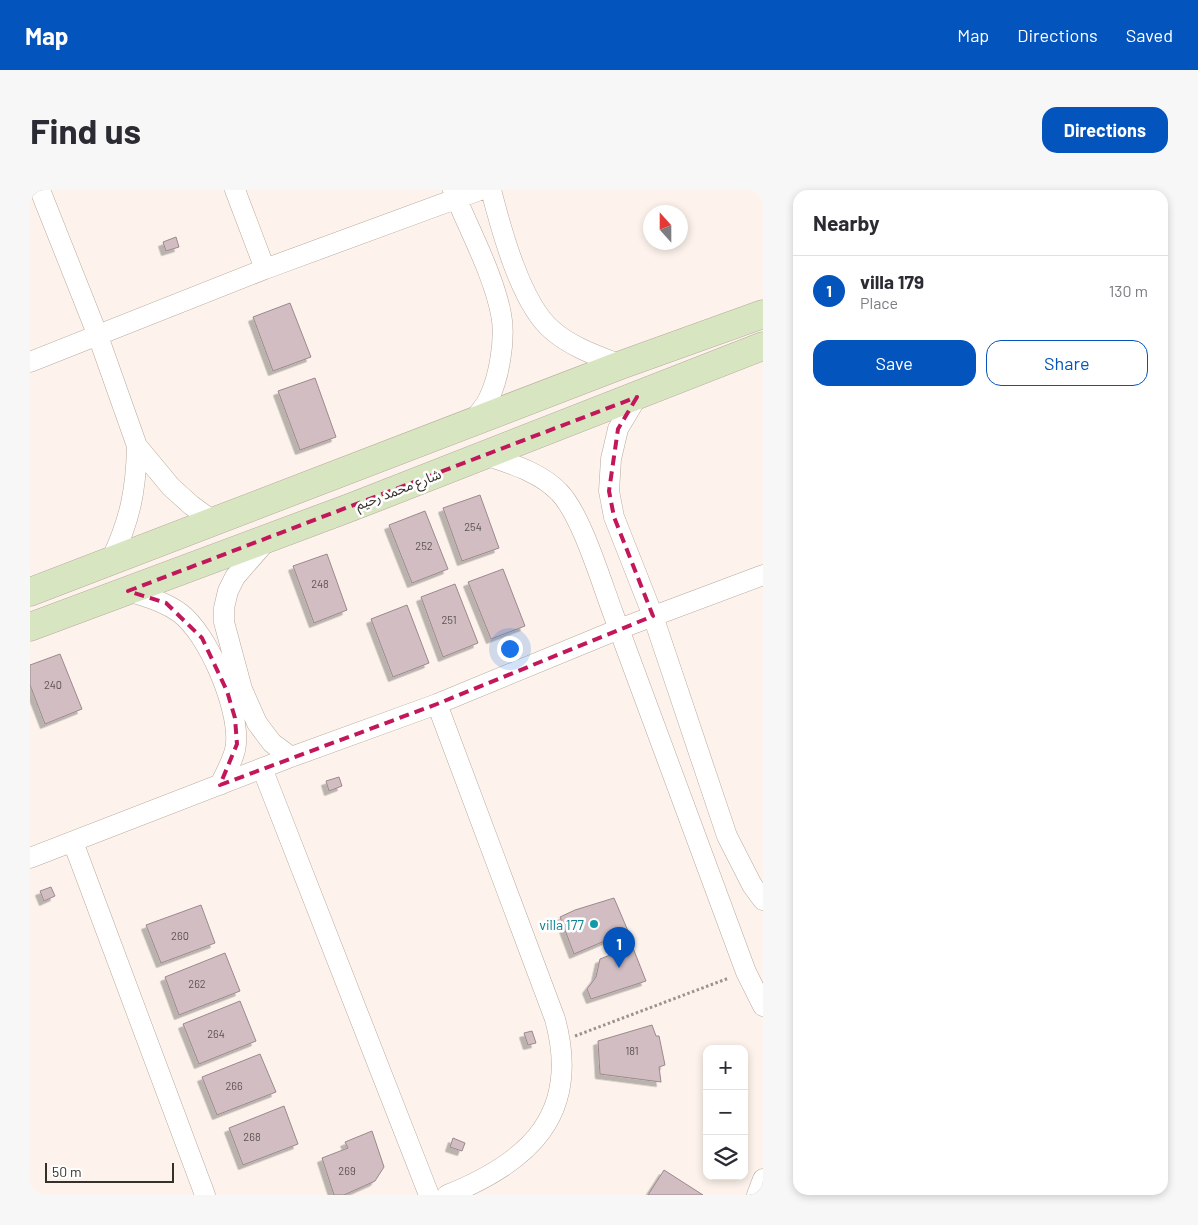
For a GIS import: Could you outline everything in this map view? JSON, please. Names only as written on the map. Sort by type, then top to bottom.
[{"type":"street","points":[[40,190],[98,336],[136,446],[136,476],[132,505],[123,534],[111,560]]},
{"type":"street","points":[[235,190],[265,268]]},
{"type":"street","points":[[30,362],[265,268],[455,195],[480,190]]},
{"type":"street","points":[[491,190],[502,230],[524,289],[534,309],[552,330],[576,346],[621,365]]},
{"type":"street","points":[[455,195],[494,290],[502,316],[500,362],[494,385],[488,402],[472,422]]},
{"type":"street","points":[[30,592],[621,365],[755,317],[761,347]]},
{"type":"street","name":"شارع محمد رحيم","points":[[30,627],[349,508],[761,347]]},
{"type":"street","points":[[636,397],[618,429],[611,458],[609,491],[614,517],[653,616],[727,836],[752,884],[763,900]]},
{"type":"street","points":[[136,446],[171,487],[213,521]]},
{"type":"street","points":[[485,455],[520,466],[544,480],[559,492],[570,507],[583,535],[619,629],[746,972],[763,1006]]},
{"type":"street","points":[[337,474],[349,508]]},
{"type":"street","points":[[268,538],[235,577],[228,591],[224,608],[224,622],[242,689],[257,723],[272,743],[291,757]]},
{"type":"street","points":[[30,858],[291,757],[437,704],[619,629],[763,575]]},
{"type":"street","points":[[128,591],[166,603],[182,614],[202,638],[227,691],[235,718],[236,744],[220,785]]},
{"type":"street","points":[[437,704],[555,1019],[561,1041],[562,1070],[559,1094],[546,1124],[537,1138],[499,1171],[447,1195]]},
{"type":"street","points":[[262,768],[429,1195]]},
{"type":"street","points":[[73,842],[205,1195]]},
{"type":"street","points":[[757,1195],[763,1179]]},
{"type":"path","points":[[561,1041],[746,972]]},
{"type":"highlighted area","points":[[637,397],[618,429],[609,491],[614,517],[653,616],[437,704],[220,785],[237,744],[235,718],[227,691],[202,638],[166,603],[128,591]]},
{"type":"building","points":[[176,237],[179,247],[166,251],[163,242]]},
{"type":"building","points":[[290,303],[311,357],[273,371],[253,317]]},
{"type":"building","points":[[315,378],[336,437],[300,450],[278,391]]},
{"type":"building","points":[[480,495],[499,548],[462,561],[443,508]]},
{"type":"building","points":[[425,511],[448,569],[412,583],[389,525]]},
{"type":"building","points":[[327,554],[347,610],[314,623],[293,566]]},
{"type":"building","points":[[503,569],[525,626],[491,639],[468,582]]},
{"type":"building","points":[[455,584],[478,643],[443,657],[421,597]]},
{"type":"building","points":[[407,605],[429,663],[393,677],[371,619]]},
{"type":"building","points":[[60,654],[82,709],[45,724],[30,685],[30,665]]},
{"type":"building","points":[[339,777],[342,786],[329,791],[326,781]]},
{"type":"building","points":[[51,887],[55,896],[44,901],[40,891]]},
{"type":"building","name":"villa 177","points":[[614,898],[628,931],[574,954],[560,917],[575,910]]},
{"type":"building","points":[[201,905],[215,943],[161,963],[146,925]]},
{"type":"building","points":[[628,948],[633,948],[646,981],[591,999],[587,989],[596,977],[600,959]]},
{"type":"building","points":[[225,953],[240,991],[179,1015],[165,977]]},
{"type":"building","points":[[240,1001],[256,1041],[199,1064],[183,1024]]},
{"type":"building","points":[[652,1025],[656,1036],[659,1036],[665,1065],[659,1067],[661,1082],[600,1074],[598,1041]]},
{"type":"building","points":[[532,1031],[536,1043],[528,1045],[524,1033]]},
{"type":"building","points":[[260,1054],[276,1092],[217,1115],[202,1077]]},
{"type":"building","points":[[284,1106],[298,1144],[243,1165],[229,1128]]},
{"type":"building","points":[[372,1131],[384,1167],[375,1181],[344,1195],[334,1195],[322,1158],[348,1148],[345,1142]]},
{"type":"building","points":[[453,1138],[465,1143],[462,1151],[450,1147]]},
{"type":"building","points":[[664,1170],[703,1195],[648,1195]]},
{"type":"place","name":"villa 177","points":[[594,924]]},
{"type":"place","name":"villa 179","points":[[619,968]]}]
